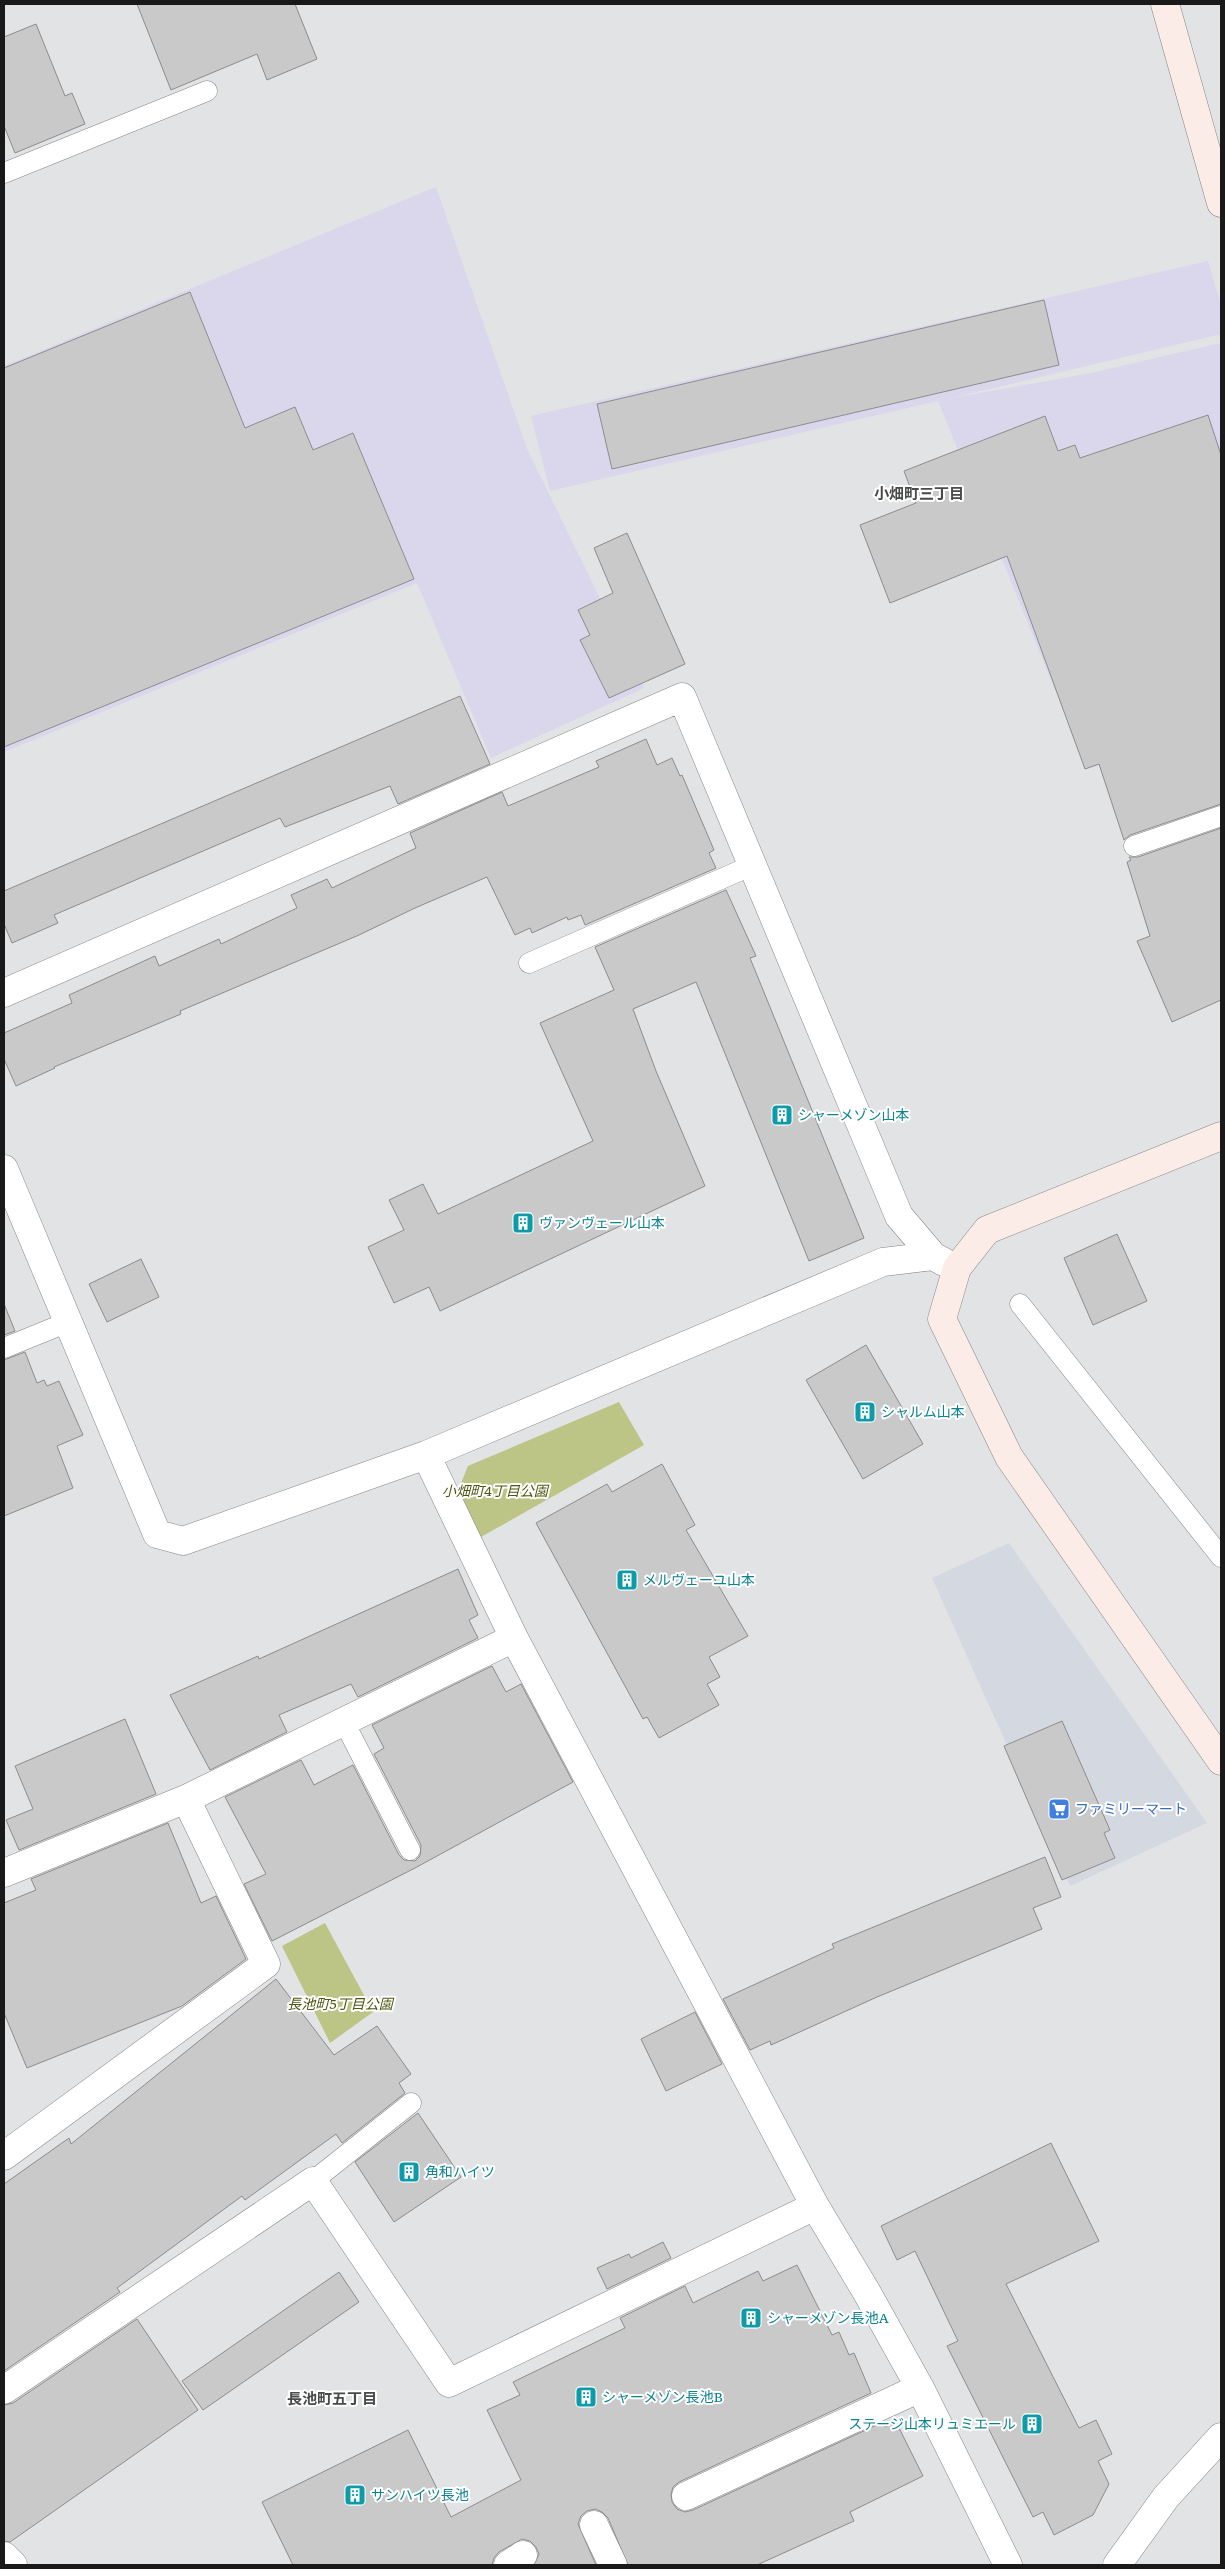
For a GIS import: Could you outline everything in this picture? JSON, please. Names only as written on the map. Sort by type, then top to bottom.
[{"type":"street","points":[[1165,4],[1221,203]]},
{"type":"street","points":[[4,993],[682,696],[899,1216],[933,1256],[957,1268]]},
{"type":"street","points":[[1221,1136],[987,1230],[957,1268],[942,1319],[1009,1457],[1221,1761]]},
{"type":"street","points":[[4,1169],[157,1534],[183,1542],[426,1455],[884,1262],[933,1256]]},
{"type":"street","points":[[426,1455],[514,1638],[815,2206],[866,2291],[920,2388],[1001,2563]]},
{"type":"street","points":[[4,1873],[186,1799],[514,1638]]},
{"type":"street","points":[[4,2156],[266,1964],[186,1799]]},
{"type":"street","points":[[4,2390],[313,2181],[449,2383],[815,2206]]},
{"type":"street","points":[[686,2496],[920,2388]]},
{"type":"street","points":[[1116,2565],[1166,2497],[1221,2437]]},
{"type":"street","points":[[594,2525],[613,2565]]},
{"type":"street","points":[[4,2556],[13,2565]]},
{"type":"lane","points":[[4,173],[207,91]]},
{"type":"lane","points":[[1134,846],[1221,816]]},
{"type":"lane","points":[[529,963],[752,865]]},
{"type":"lane","points":[[1020,1304],[1221,1557]]},
{"type":"lane","points":[[4,1348],[68,1322]]},
{"type":"lane","points":[[344,1722],[410,1850]]},
{"type":"lane","points":[[313,2181],[411,2103]]},
{"type":"shaded area","points":[[436,187],[527,449],[644,688],[491,758],[417,583],[4,752],[4,366]]},
{"type":"shaded area","points":[[1208,261],[1221,305],[1221,334],[947,399],[1091,373],[1221,343],[1221,726],[1087,769],[938,401],[550,491],[531,416]]},
{"type":"shaded area","points":[[1009,1543],[1207,1823],[1070,1886],[932,1578]]},
{"type":"green space","name":"小畑町4丁目公園","points":[[619,1402],[644,1445],[481,1537],[457,1493],[468,1466]]},
{"type":"green space","name":"長池町5丁目公園","points":[[325,1923],[373,2012],[330,2043],[282,1946]]},
{"type":"building","points":[[137,4],[295,4],[317,59],[267,80],[257,54],[171,90]]},
{"type":"building","points":[[36,24],[65,96],[72,93],[85,124],[15,153],[4,126],[4,37]]},
{"type":"building","points":[[190,292],[245,428],[295,407],[313,450],[353,433],[414,579],[4,747],[4,368]]},
{"type":"building","points":[[1044,300],[1059,365],[612,469],[597,404]]},
{"type":"building","points":[[1208,415],[1221,455],[1221,804],[1130,835],[1124,840],[1099,764],[1085,769],[1007,556],[890,603],[860,525],[916,503],[904,471],[1045,416],[1058,451],[1075,445],[1080,458]]},
{"type":"building","points":[[627,533],[685,664],[609,698],[580,640],[590,635],[578,610],[613,593],[594,548]]},
{"type":"building","points":[[460,696],[490,764],[398,804],[390,786],[285,827],[280,818],[54,915],[58,923],[12,943],[4,924],[4,891]]},
{"type":"building","points":[[646,739],[657,765],[672,758],[680,776],[682,775],[714,850],[709,853],[716,868],[585,925],[581,915],[568,920],[567,917],[532,933],[530,928],[515,935],[487,877],[359,935],[180,1011],[181,1014],[54,1067],[16,1086],[4,1059],[4,1033],[72,1003],[69,995],[155,956],[159,966],[219,939],[221,944],[297,908],[291,895],[327,879],[332,888],[416,848],[410,833],[502,792],[508,806],[599,767],[596,761]]},
{"type":"building","points":[[1221,828],[1221,1000],[1172,1022],[1137,941],[1150,936],[1127,862],[1131,860],[1129,857],[1138,857]]},
{"type":"building","points":[[726,890],[756,956],[750,958],[864,1238],[809,1261],[696,982],[633,1009],[656,1071],[705,1186],[440,1311],[429,1287],[394,1303],[368,1247],[404,1230],[389,1200],[423,1184],[438,1214],[593,1141],[540,1023],[614,990],[595,947]]},
{"type":"building","points":[[1117,1234],[1147,1301],[1093,1325],[1064,1258]]},
{"type":"building","points":[[141,1259],[159,1297],[107,1322],[89,1284]]},
{"type":"building","points":[[4,1304],[15,1331],[4,1335]]},
{"type":"building","name":"シャルム山本","points":[[866,1345],[923,1444],[863,1479],[806,1380]]},
{"type":"building","points":[[25,1352],[37,1383],[44,1380],[47,1386],[59,1381],[83,1435],[57,1446],[73,1488],[4,1516],[4,1360]]},
{"type":"building","name":"メルヴェーユ山本","points":[[662,1464],[695,1525],[686,1530],[748,1636],[709,1657],[720,1677],[707,1684],[719,1705],[659,1738],[647,1717],[643,1719],[536,1523],[607,1484],[612,1492]]},
{"type":"building","points":[[458,1569],[478,1615],[469,1620],[478,1638],[358,1697],[351,1684],[279,1715],[287,1732],[210,1770],[170,1695],[258,1656],[259,1659]]},
{"type":"building","points":[[492,1666],[506,1692],[521,1684],[573,1782],[415,1868],[272,1941],[244,1884],[266,1874],[225,1797],[301,1760],[314,1785],[353,1765],[399,1855],[404,1860],[415,1861],[420,1856],[421,1845],[374,1754],[384,1748],[372,1725]]},
{"type":"building","points":[[125,1719],[156,1794],[19,1850],[6,1820],[33,1809],[15,1766]]},
{"type":"building","points":[[1062,1721],[1110,1830],[1104,1833],[1115,1858],[1062,1880],[1004,1746]]},
{"type":"building","points":[[168,1823],[201,1903],[216,1896],[246,1959],[182,2006],[27,2068],[4,2013],[4,1903],[36,1890],[31,1879]]},
{"type":"building","points":[[1045,1857],[1061,1897],[1033,1908],[1042,1929],[877,1997],[771,2045],[770,2041],[750,2050],[723,1999],[834,1948],[832,1944]]},
{"type":"building","points":[[276,1979],[334,2055],[377,2026],[411,2074],[399,2083],[405,2093],[342,2143],[336,2134],[245,2200],[242,2196],[117,2288],[120,2292],[4,2371],[4,2184],[69,2138],[71,2144]]},
{"type":"building","points":[[695,2012],[722,2064],[666,2091],[641,2039]]},
{"type":"building","name":"角和ハイツ","points":[[418,2113],[461,2177],[394,2222],[355,2162]]},
{"type":"building","points":[[1051,2143],[1099,2241],[1006,2284],[1079,2428],[1096,2420],[1112,2454],[1098,2461],[1109,2484],[1093,2515],[1054,2535],[1043,2512],[1033,2517],[947,2346],[958,2341],[915,2251],[897,2260],[881,2226]]},
{"type":"building","points":[[663,2242],[671,2258],[607,2289],[597,2268],[629,2254],[631,2258]]},
{"type":"building","points":[[797,2265],[832,2335],[839,2332],[849,2355],[854,2353],[871,2393],[679,2482],[673,2487],[671,2494],[672,2502],[677,2509],[685,2512],[693,2510],[883,2422],[885,2427],[896,2422],[923,2476],[850,2512],[854,2521],[757,2565],[628,2565],[608,2518],[602,2512],[595,2509],[587,2511],[581,2516],[578,2524],[596,2565],[534,2565],[539,2554],[536,2547],[530,2541],[522,2539],[499,2552],[494,2558],[492,2565],[293,2565],[262,2502],[408,2430],[451,2517],[521,2480],[487,2410],[520,2395],[513,2382],[625,2328],[620,2318],[685,2286],[693,2303],[758,2271],[763,2281]]},
{"type":"building","points":[[339,2272],[359,2302],[203,2410],[182,2381]]},
{"type":"building","points":[[137,2319],[198,2410],[10,2542],[4,2541],[4,2405],[13,2403]]},
{"type":"place","name":"シャーメゾン山本","points":[[782,1115]]},
{"type":"place","name":"ヴァンヴェール山本","points":[[523,1223]]},
{"type":"place","name":"シャルム山本","points":[[865,1412]]},
{"type":"place","name":"メルヴェーユ山本","points":[[627,1580]]},
{"type":"place","name":"ファミリーマート","points":[[1059,1809]]},
{"type":"place","name":"角和ハイツ","points":[[409,2172]]},
{"type":"place","name":"シャーメゾン長池A","points":[[751,2318]]},
{"type":"place","name":"シャーメゾン長池B","points":[[586,2397]]},
{"type":"place","name":"ステージ山本リュミエール","points":[[1032,2424]]},
{"type":"place","name":"サンハイツ長池","points":[[355,2495]]},
{"type":"district","name":"小畑町三丁目","points":[[919,494]]},
{"type":"district","name":"長池町五丁目","points":[[332,2399]]}]
